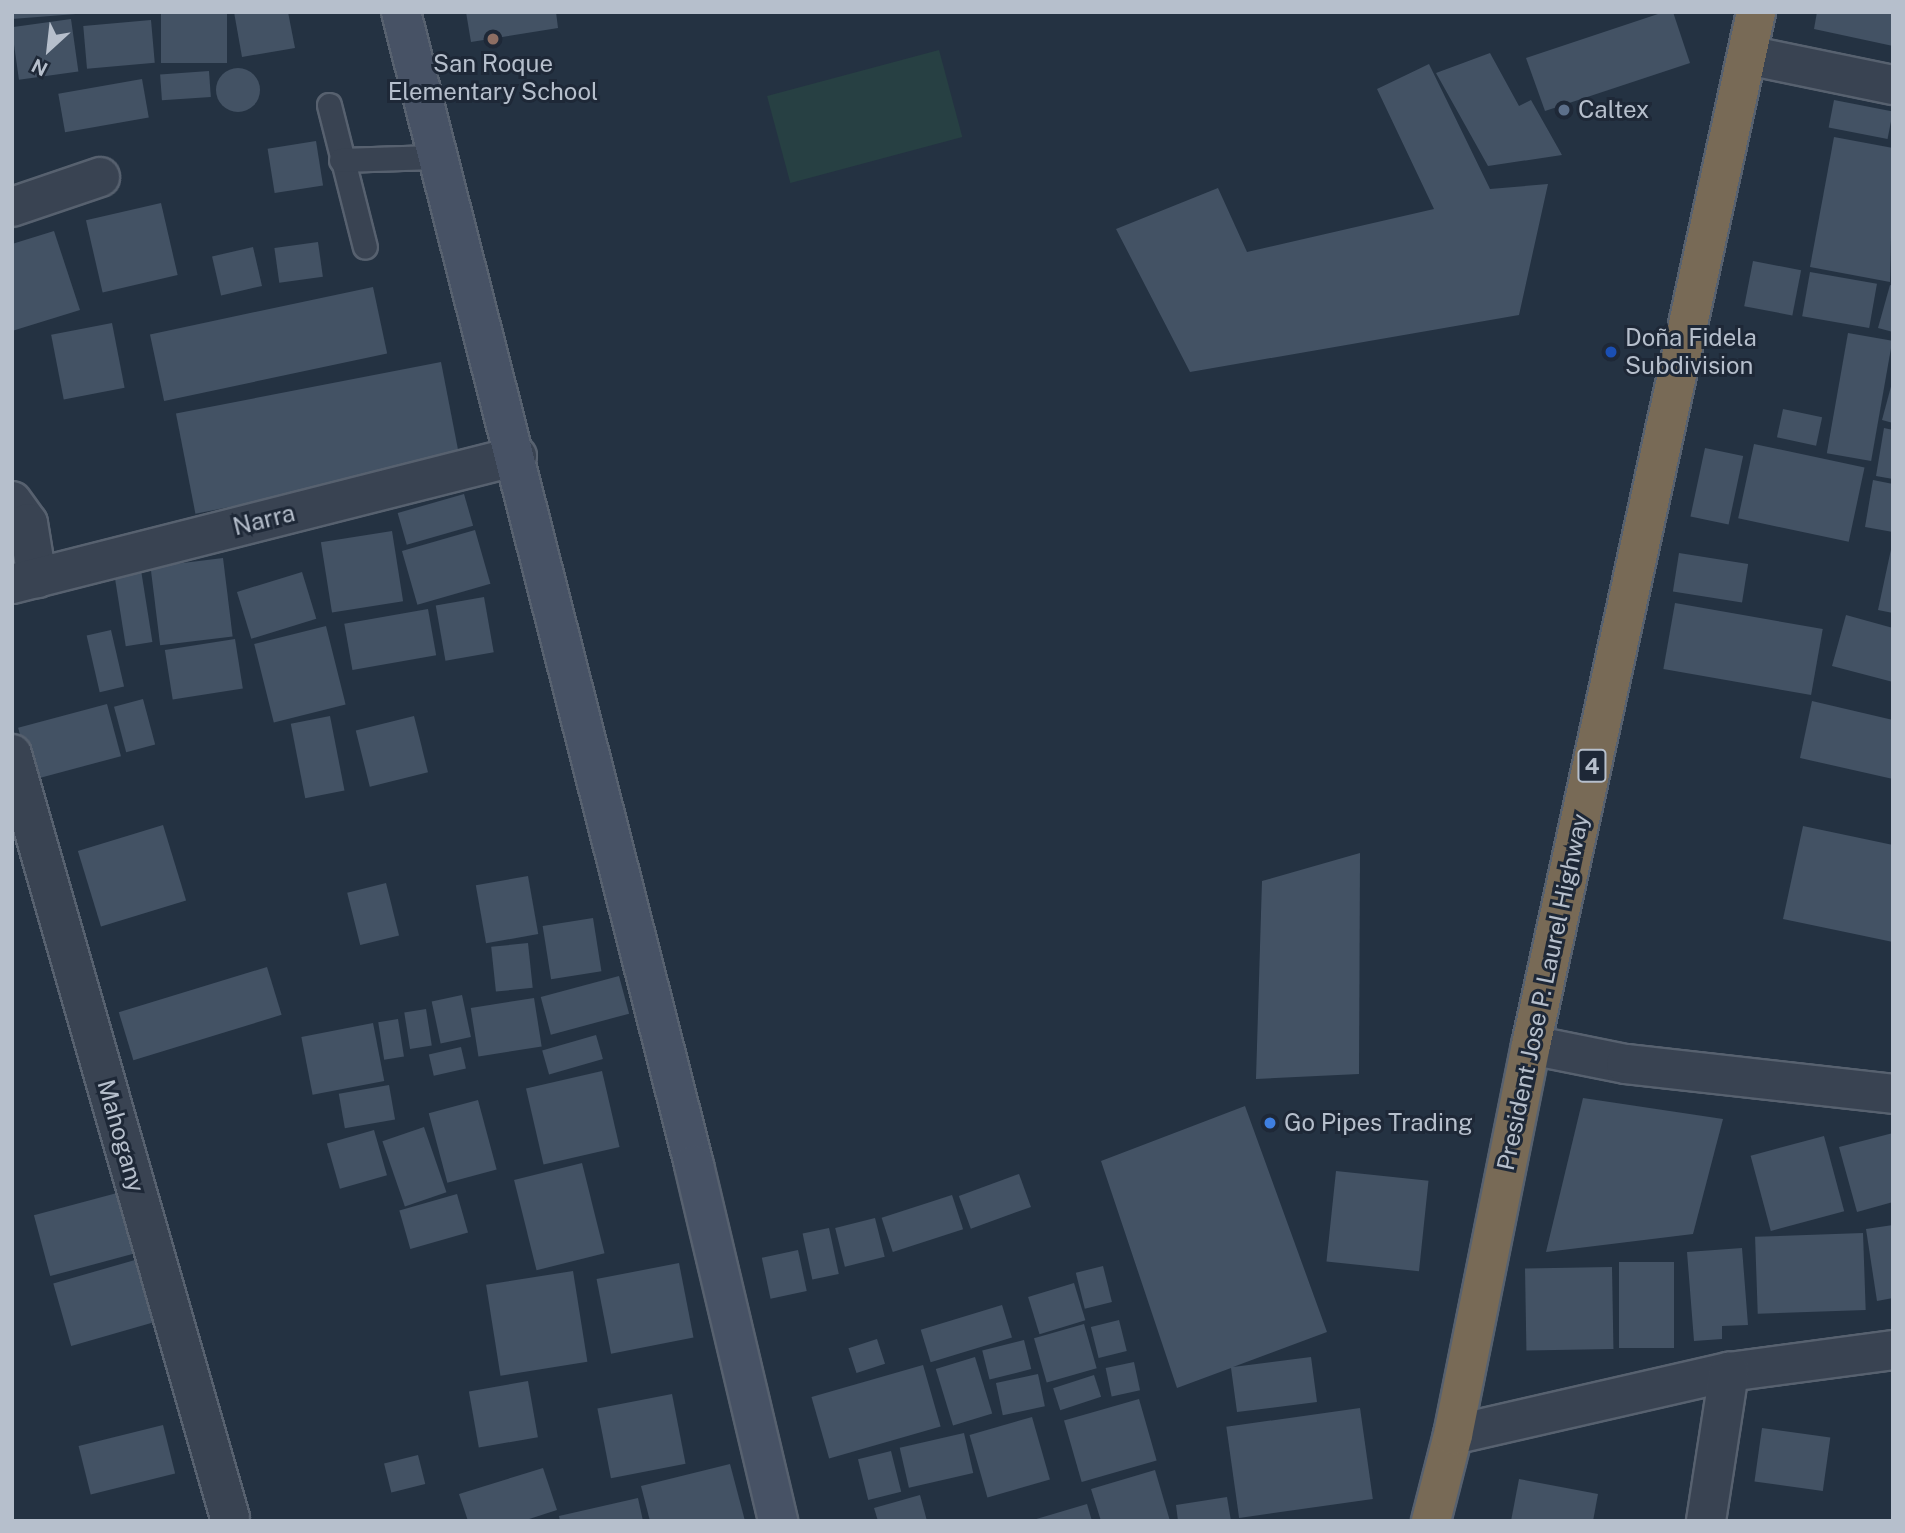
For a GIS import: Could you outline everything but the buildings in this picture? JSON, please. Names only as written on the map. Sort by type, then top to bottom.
[{"type":"highway","name":"President Jose P. Laurel Highway","points":[[1431,1521],[1453,1434],[1531,1045],[1756,12]]},
{"type":"street","points":[[401,12],[434,157],[517,456],[778,1521]]},
{"type":"street","points":[[1747,55],[1893,85]]},
{"type":"street","points":[[12,207],[100,177]]},
{"type":"street","name":"Narra","points":[[25,581],[517,456]]},
{"type":"street","points":[[12,501],[28,523],[25,581]]},
{"type":"street","name":"Mahogany","points":[[12,754],[230,1518]]},
{"type":"street","points":[[1531,1045],[1626,1064],[1893,1094]]},
{"type":"street","points":[[1453,1434],[1729,1372],[1893,1350]]},
{"type":"street","points":[[1706,1521],[1729,1372]]},
{"type":"lane","points":[[329,105],[365,247]]},
{"type":"lane","points":[[341,160],[434,157]]},
{"type":"green space","points":[[939,50],[962,137],[790,183],[767,96]]},
{"type":"place","name":"San Roque Elementary School","points":[[493,39]]},
{"type":"place","name":"Caltex","points":[[1564,110]]},
{"type":"place","name":"Doña Fidela Subdivision","points":[[1611,352]]},
{"type":"place","name":"Go Pipes Trading","points":[[1270,1123]]}]
